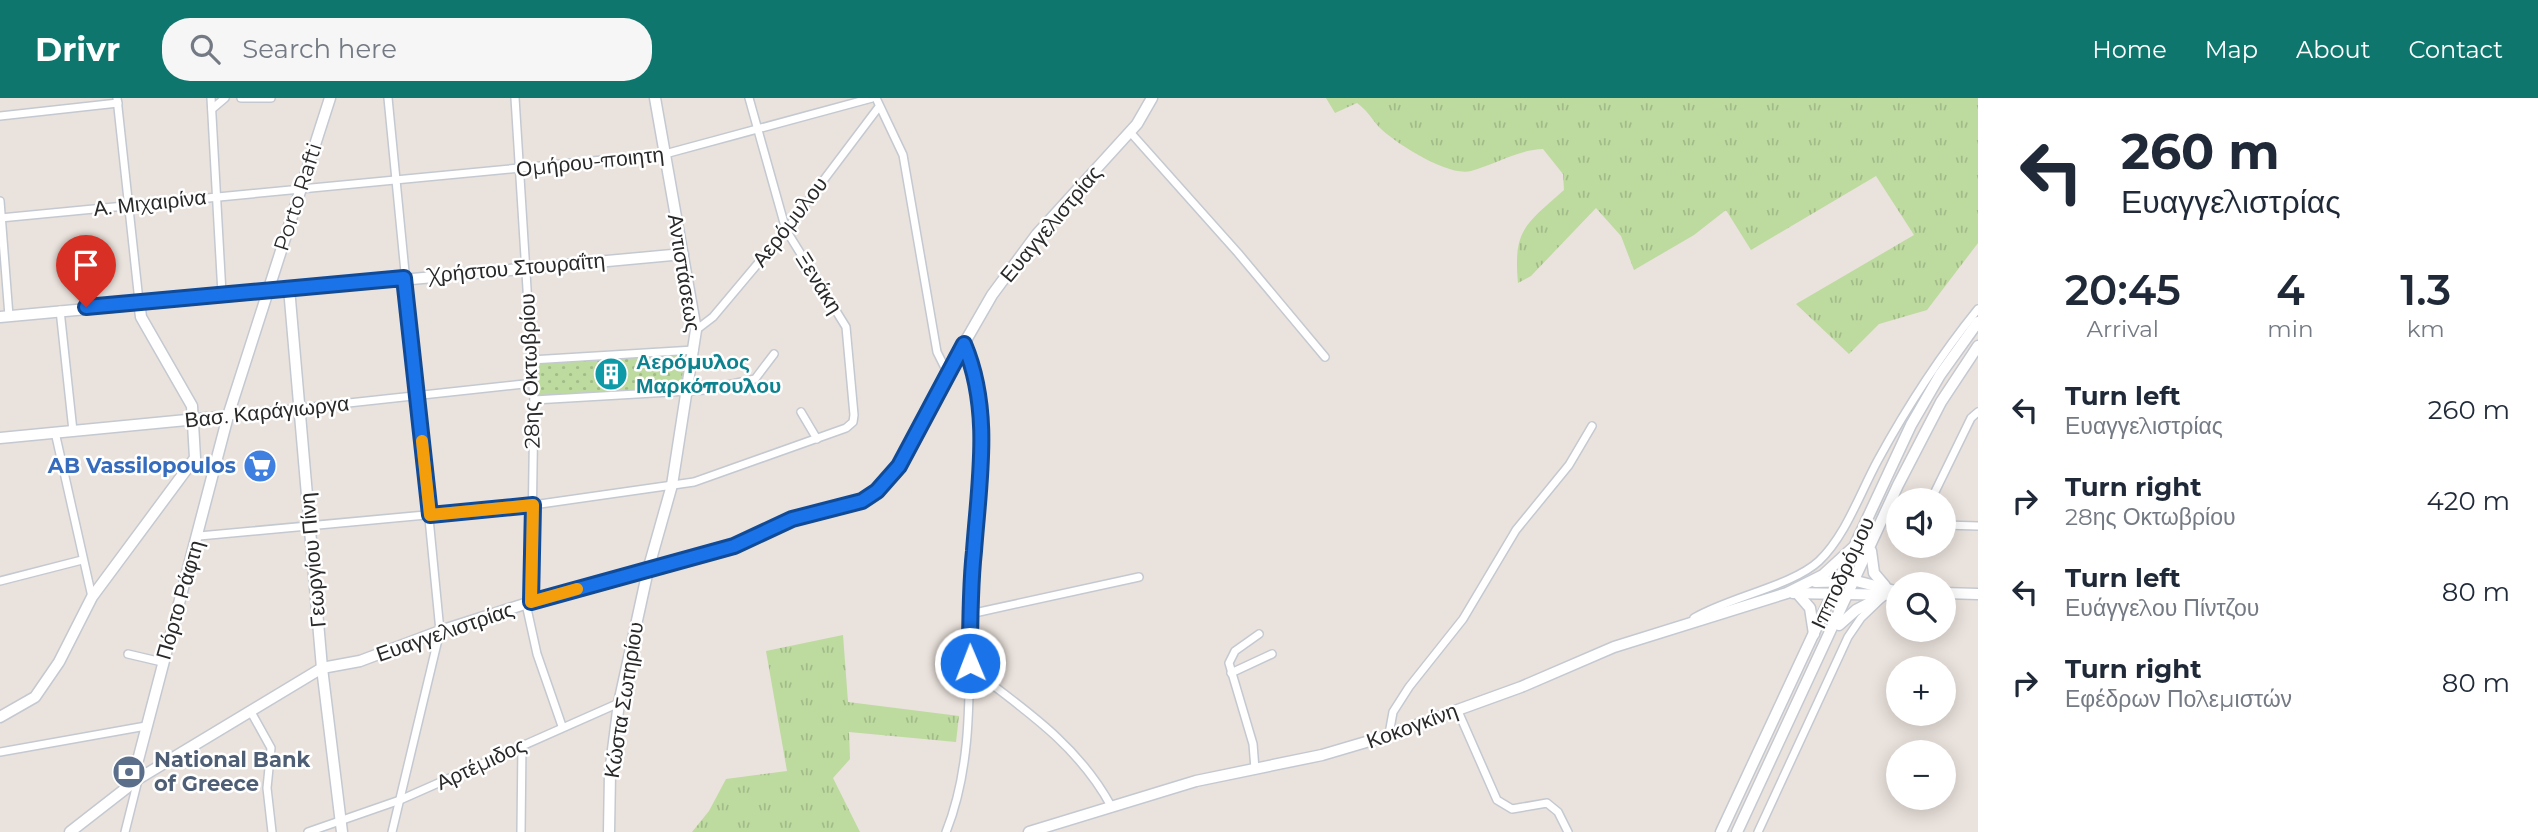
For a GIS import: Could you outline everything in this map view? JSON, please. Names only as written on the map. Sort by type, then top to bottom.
[{"type":"street","points":[[211,98],[222,294]]},
{"type":"street","points":[[212,108],[225,98]]},
{"type":"street","points":[[241,98],[271,98]]},
{"type":"street","name":"Porto Rafti","points":[[228,416],[330,98]]},
{"type":"street","points":[[388,98],[440,631],[392,832]]},
{"type":"street","name":"28ης Οκτωβρίου","points":[[515,98],[534,400],[529,603],[537,654],[562,726]]},
{"type":"street","name":"Αντιστάσεως","points":[[648,570],[672,485],[696,330],[655,98]]},
{"type":"street","name":"Ξενάκη","points":[[749,98],[786,230],[846,327],[853,422],[817,439]]},
{"type":"street","points":[[874,98],[902,155],[937,352],[947,372]]},
{"type":"street","name":"Ομήρου-ποιητη","points":[[301,188],[665,154],[874,98]]},
{"type":"street","name":"Ευαγγελιστρίας","points":[[70,832],[135,781],[322,668],[371,658],[440,631],[529,603],[734,546],[792,519],[862,501],[877,491],[899,466],[947,372],[992,295],[1037,234],[1130,132],[1152,98]]},
{"type":"street","points":[[0,116],[117,101],[141,317],[192,406],[195,458],[92,597],[59,662],[35,697],[0,717]]},
{"type":"street","name":"Αερόμυλου","points":[[696,330],[713,317],[786,230],[878,108]]},
{"type":"street","points":[[1130,132],[1238,253],[1325,357]]},
{"type":"street","name":"Α. Μιχαιρίνα","points":[[1,218],[301,188]]},
{"type":"street","points":[[0,201],[5,316]]},
{"type":"street","name":"Χρήστου Στουραΐτη","points":[[5,316],[139,301],[683,254]]},
{"type":"street","name":"Γεωργίου Πίνη","points":[[289,289],[322,668],[341,827]]},
{"type":"street","points":[[1684,624],[1718,604],[1797,575],[1817,562],[1834,544],[1879,458],[1940,355],[1978,309]]},
{"type":"street","points":[[60,310],[73,431]]},
{"type":"street","name":"Ιπποδρόμου","points":[[1721,832],[1911,425],[1940,375],[1978,323]]},
{"type":"street","points":[[946,832],[960,786],[970,668],[970,614],[982,442],[976,379],[964,344]]},
{"type":"street","name":"Ιπποδρόμου","points":[[1737,832],[1833,632],[1898,485],[1941,402],[1978,346]]},
{"type":"street","points":[[531,360],[694,350]]},
{"type":"street","points":[[534,400],[688,391],[755,379],[774,354]]},
{"type":"street","name":"Βασ. Καράγιωργα","points":[[0,438],[533,383]]},
{"type":"street","points":[[199,536],[533,505],[694,482],[817,439],[801,412]]},
{"type":"street","points":[[1937,488],[1971,418],[1978,412]]},
{"type":"street","name":"Πόρτο Ράφτη","points":[[135,781],[162,662],[199,536],[228,416]]},
{"type":"street","points":[[1389,734],[1393,712],[1409,687],[1463,619],[1516,530],[1569,465],[1592,426]]},
{"type":"street","points":[[55,432],[92,597]]},
{"type":"street","points":[[195,458],[219,458]]},
{"type":"street","points":[[1956,525],[1978,526]]},
{"type":"street","points":[[1792,593],[1836,566],[1858,543]]},
{"type":"street","points":[[1873,545],[1872,566],[1885,592]]},
{"type":"street","points":[[0,581],[82,560]]},
{"type":"street","name":"Κώστα Σωτηρίου","points":[[609,832],[610,774],[620,703],[648,570]]},
{"type":"street","points":[[970,614],[1139,577]]},
{"type":"street","points":[[1809,583],[1856,581],[1885,592]]},
{"type":"street","points":[[1792,593],[1885,592]]},
{"type":"street","points":[[1833,632],[1856,610],[1885,592]]},
{"type":"street","points":[[1758,832],[1848,636],[1885,592]]},
{"type":"street","points":[[1792,593],[1813,617],[1814,637]]},
{"type":"street","name":"Κοκογκίνη","points":[[1029,832],[1196,781],[1342,750],[1534,682],[1614,647],[1792,593]]},
{"type":"street","points":[[1956,593],[1978,594]]},
{"type":"street","points":[[1255,769],[1253,744],[1231,673],[1230,657],[1259,634]]},
{"type":"street","points":[[128,654],[162,662]]},
{"type":"street","points":[[1231,673],[1272,654]]},
{"type":"street","points":[[970,668],[1073,751],[1096,779],[1111,806]]},
{"type":"street","name":"Αρτέμιδος","points":[[308,832],[341,827],[562,726],[620,703]]},
{"type":"street","points":[[1457,709],[1497,800],[1512,809],[1547,803],[1558,812],[1568,832]]},
{"type":"street","points":[[251,712],[271,748],[267,788],[272,832]]},
{"type":"street","points":[[0,752],[146,726]]},
{"type":"street","points":[[521,832],[522,744]]},
{"type":"street","points":[[125,832],[135,781]]},
{"type":"green space","points":[[1326,98],[1978,98],[1978,243],[1927,310],[1879,324],[1849,354],[1796,304],[1914,235],[1876,176],[1751,250],[1726,210],[1694,235],[1634,270],[1621,236],[1596,208],[1531,276],[1518,283],[1520,239],[1531,220],[1564,190],[1563,174],[1543,149],[1515,155],[1471,171],[1449,169],[1422,157],[1397,141],[1379,127],[1357,103],[1335,113]]},
{"type":"green space","points":[[685,354],[681,389],[539,396],[536,362]]},
{"type":"green space","points":[[843,635],[848,702],[959,716],[956,742],[849,732],[850,759],[833,778],[860,832],[692,832],[709,811],[726,779],[787,771],[766,651]]},
{"type":"slow traffic","points":[[422,441],[430,515],[533,505],[531,602],[577,589]]},
{"type":"place","name":"Αερόμυλος Μαρκόπουλου","points":[[611,374]]},
{"type":"place","name":"AB Vassilopoulos","points":[[260,466]]},
{"type":"place","name":"National Bank of Greece","points":[[129,772]]},
{"type":"route","points":[[86,307],[404,278],[430,515],[533,505],[531,602],[734,546],[792,519],[862,501],[877,491],[899,466],[931,401],[964,344],[976,379],[982,442],[971,586],[970,663]]}]
